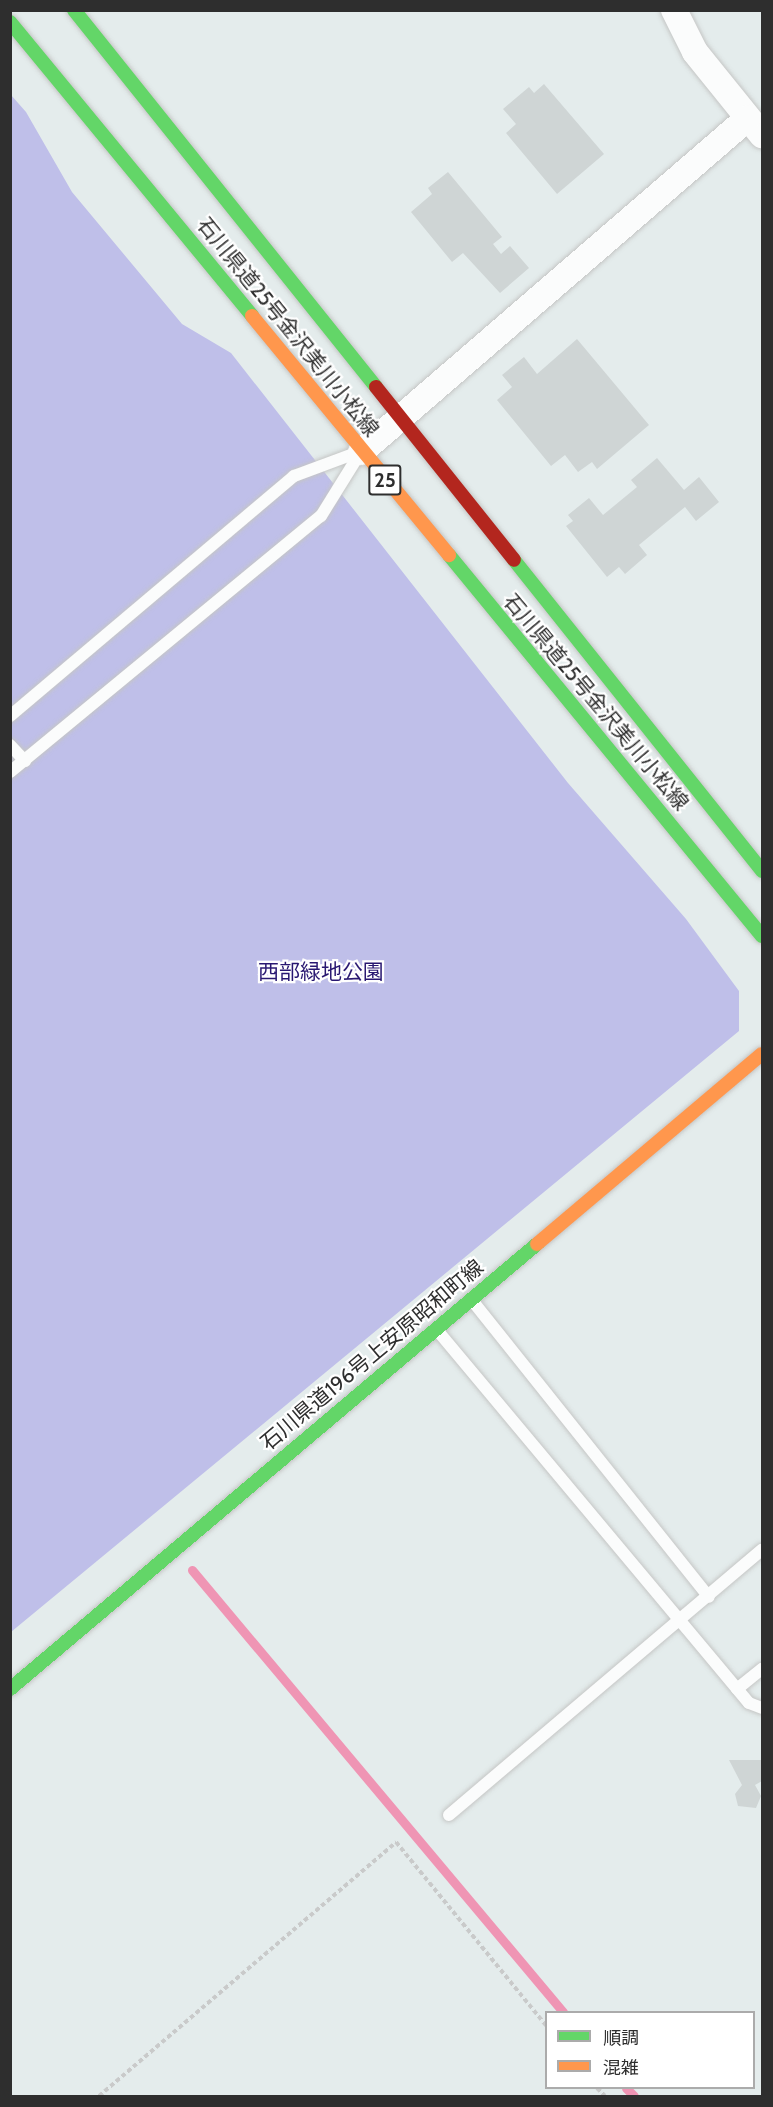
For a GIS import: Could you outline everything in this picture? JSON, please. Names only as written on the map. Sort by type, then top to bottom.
[{"type":"main road","name":"石川県道25号金沢美川小松線","points":[[74,10],[762,871]]},
{"type":"main road","name":"石川県道25号金沢美川小松線","points":[[10,22],[44,58],[361,452],[762,936]]},
{"type":"main road","name":"石川県道196号上安原昭和町線","points":[[10,1689],[762,1054]]},
{"type":"street","points":[[361,452],[755,126],[695,52],[674,10]]},
{"type":"lane","points":[[10,716],[294,476],[361,452]]},
{"type":"lane","points":[[10,772],[321,516],[361,452]]},
{"type":"lane","points":[[10,745],[24,761]]},
{"type":"lane","points":[[471,1299],[709,1597]]},
{"type":"lane","points":[[436,1329],[748,1703],[762,1708]]},
{"type":"lane","points":[[449,1815],[762,1550]]},
{"type":"lane","points":[[737,1689],[762,1669]]},
{"type":"path","points":[[99,2097],[396,1842],[545,2024]]},
{"type":"green space","name":"西部緑地公園","points":[[11,95],[26,112],[72,192],[182,324],[231,353],[568,783],[686,919],[739,991],[739,1031],[11,1632]]},
{"type":"building","points":[[544,84],[604,154],[557,194],[506,133],[516,124],[503,109],[529,87],[534,93]]},
{"type":"building","points":[[448,172],[502,237],[493,244],[501,254],[510,246],[529,268],[500,293],[463,253],[452,262],[411,212],[432,194],[428,188]]},
{"type":"building","points":[[577,339],[649,425],[597,469],[592,462],[578,472],[565,455],[551,466],[497,400],[512,387],[502,375],[524,357],[537,374]]},
{"type":"building","points":[[657,458],[684,490],[699,477],[719,502],[696,521],[685,507],[639,545],[647,555],[625,574],[619,567],[607,577],[566,526],[573,521],[568,515],[589,498],[603,515],[637,487],[631,480]]},
{"type":"building","points":[[729,1760],[762,1760],[762,1781],[755,1785],[761,1796],[756,1808],[738,1806],[735,1794],[742,1785]]},
{"type":"waterway","points":[[192,1570],[562,2011]]},
{"type":"waterway","points":[[627,2089],[634,2096]]},
{"type":"traffic: fast","points":[[74,10],[376,387]]},
{"type":"traffic: fast","points":[[10,22],[252,316]]},
{"type":"traffic: fast","points":[[449,555],[762,936]]},
{"type":"traffic: fast","points":[[514,560],[762,871]]},
{"type":"traffic: fast","points":[[10,1689],[537,1244]]},
{"type":"traffic: slow","points":[[252,316],[449,555]]},
{"type":"traffic: slow","points":[[537,1244],[762,1054]]},
{"type":"traffic: jam","points":[[376,387],[514,560]]}]
